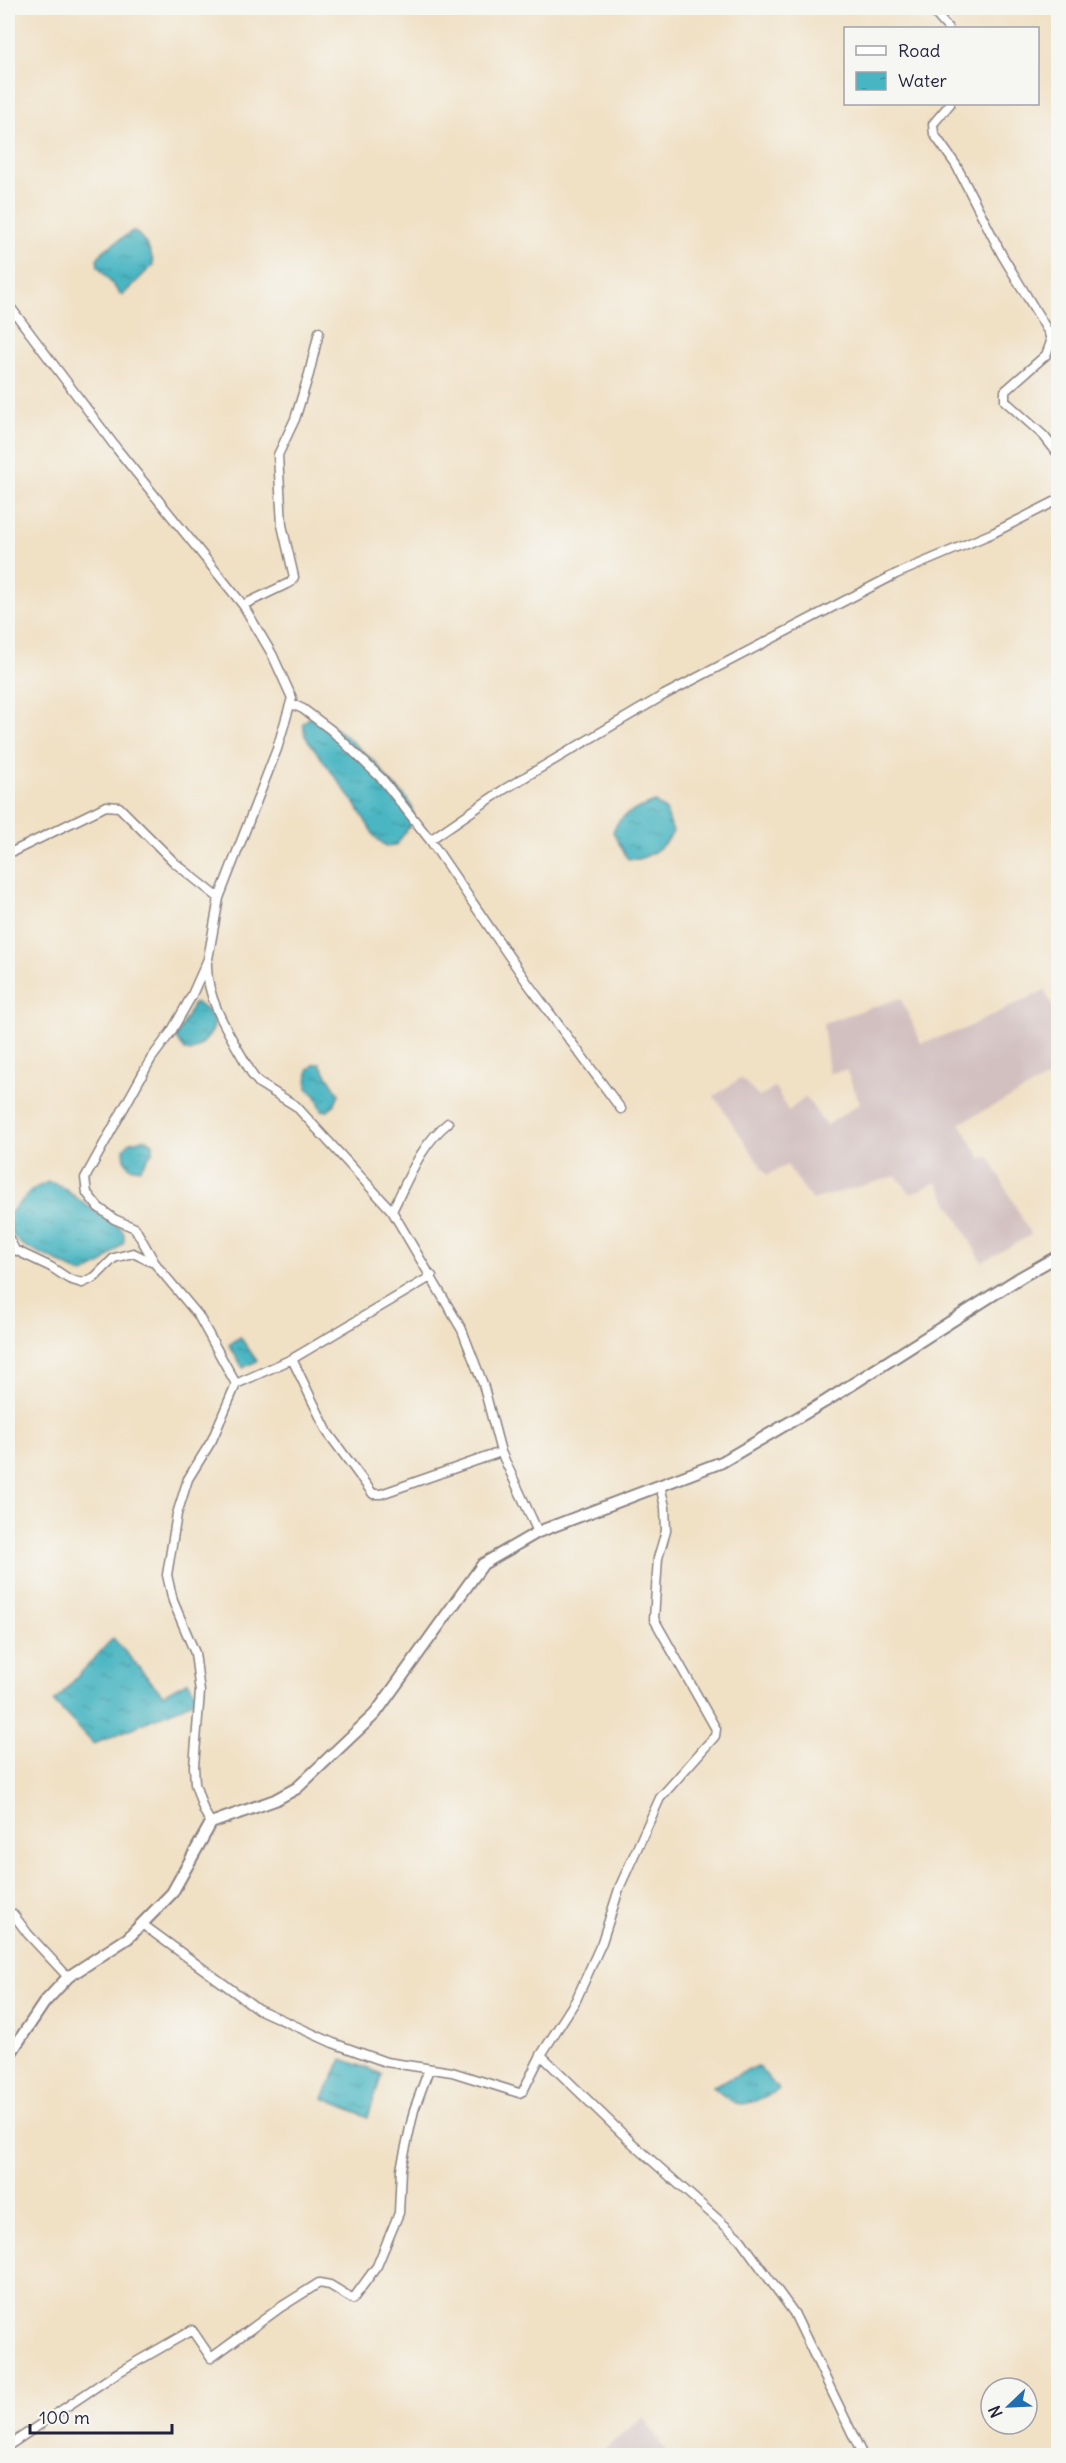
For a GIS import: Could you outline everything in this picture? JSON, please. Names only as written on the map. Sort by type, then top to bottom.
[{"type":"street","points":[[930,8],[947,27]]},
{"type":"street","points":[[949,105],[933,124],[934,134],[956,165],[1002,255],[1049,333],[1052,342],[1046,355],[1003,395],[1005,400],[1044,436],[1059,454]]},
{"type":"street","points":[[8,304],[117,449],[243,605],[291,691],[292,704],[277,749],[219,898],[208,959],[207,978],[211,995],[253,1076],[259,1083],[296,1106],[392,1211],[432,1276],[462,1330],[483,1384],[501,1452],[538,1532]]},
{"type":"street","points":[[243,605],[291,582],[294,577],[282,525],[278,456],[295,419],[319,332]]},
{"type":"street","points":[[430,840],[503,790],[674,690],[896,574],[993,533],[1059,500]]},
{"type":"street","points":[[292,704],[303,709],[331,730],[382,779],[430,840],[526,981],[621,1109]]},
{"type":"street","points":[[14,851],[87,817],[99,809],[119,807],[176,863],[219,898]]},
{"type":"street","points":[[208,959],[191,997],[152,1059],[85,1178],[87,1193],[98,1208],[114,1219],[135,1228],[156,1265],[198,1315],[236,1384]]},
{"type":"street","points":[[392,1211],[428,1143],[434,1134],[448,1123]]},
{"type":"street","points":[[8,1237],[15,1250],[69,1279],[82,1283],[96,1277],[114,1258],[133,1253],[156,1265]]},
{"type":"street","points":[[8,2057],[44,2003],[68,1977],[128,1938],[172,1893],[211,1823],[275,1800],[297,1788],[375,1714],[483,1564],[538,1532],[722,1462],[826,1401],[1021,1277],[1059,1256]]},
{"type":"street","points":[[211,1823],[204,1811],[195,1784],[194,1766],[200,1692],[195,1653],[173,1601],[167,1575],[177,1514],[188,1479],[212,1440],[236,1384],[292,1359],[432,1276]]},
{"type":"street","points":[[292,1359],[328,1433],[373,1494],[381,1494],[501,1452]]},
{"type":"street","points":[[142,1924],[258,2008],[333,2043],[386,2061],[452,2072],[519,2093],[523,2091],[576,2000],[602,1942],[620,1886],[660,1798],[682,1770],[715,1736],[716,1729],[654,1619],[658,1558],[666,1531],[665,1507],[660,1485]]},
{"type":"street","points":[[8,1912],[13,1914],[28,1934],[68,1977]]},
{"type":"street","points":[[542,2055],[631,2142],[740,2239],[794,2313],[863,2456]]},
{"type":"street","points":[[8,2446],[108,2379],[192,2330],[211,2358],[264,2319],[319,2283],[330,2285],[353,2299],[377,2266],[399,2213],[404,2157],[414,2110],[429,2069]]},
{"type":"shaded area","points":[[1045,990],[1058,1019],[1058,1073],[960,1123],[981,1159],[989,1157],[1031,1235],[982,1262],[937,1182],[911,1194],[896,1176],[812,1200],[787,1165],[767,1175],[714,1096],[741,1078],[759,1097],[775,1087],[788,1111],[806,1097],[826,1126],[860,1103],[846,1070],[829,1073],[823,1023],[901,998],[921,1043],[962,1030]]},
{"type":"shaded area","points":[[643,2417],[669,2455],[597,2455]]},
{"type":"water","points":[[133,231],[147,245],[153,265],[123,295],[98,266],[97,259],[104,250]]},
{"type":"water","points":[[310,717],[327,723],[343,734],[376,763],[389,781],[404,795],[412,807],[414,820],[396,845],[386,846],[375,837],[356,805],[305,736],[303,723]]},
{"type":"water","points":[[655,802],[666,811],[673,832],[665,843],[646,856],[627,858],[613,832],[616,826],[630,812]]},
{"type":"water","points":[[194,1003],[211,1014],[214,1026],[204,1042],[190,1052],[185,1050],[176,1038]]},
{"type":"water","points":[[315,1064],[320,1064],[339,1094],[328,1111],[322,1110],[316,1096],[307,1088],[308,1070]]},
{"type":"water","points":[[145,1139],[153,1143],[153,1151],[140,1169],[130,1167],[125,1161],[124,1149],[130,1142]]},
{"type":"water","points":[[48,1182],[59,1185],[120,1227],[124,1234],[124,1242],[103,1263],[83,1274],[22,1244],[12,1233],[9,1214],[33,1189]]},
{"type":"water","points":[[240,1337],[257,1361],[243,1368],[229,1345]]},
{"type":"water","points":[[113,1638],[163,1695],[188,1681],[196,1695],[191,1703],[94,1744],[54,1702]]},
{"type":"water","points":[[342,2059],[382,2074],[368,2117],[323,2098]]},
{"type":"water","points":[[758,2066],[779,2090],[744,2104],[730,2100],[713,2086]]}]
